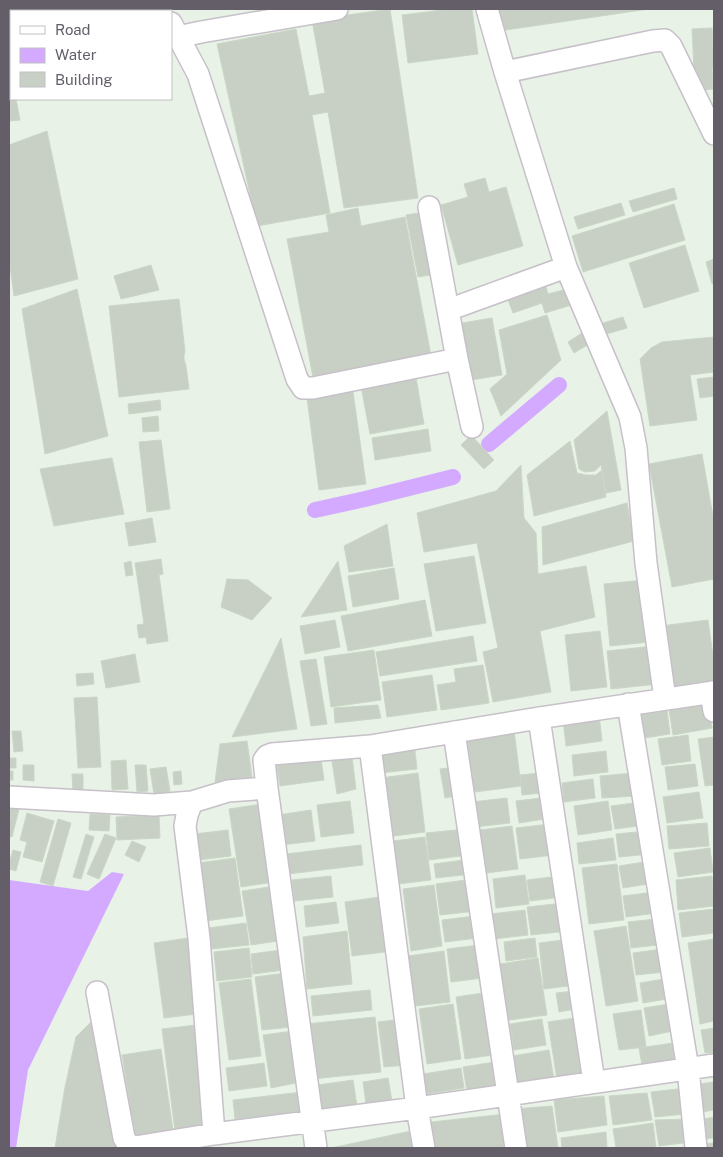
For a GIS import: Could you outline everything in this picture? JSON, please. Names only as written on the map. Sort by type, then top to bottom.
[{"type":"street","points":[[175,30],[201,32],[337,9]]},
{"type":"street","points":[[488,9],[505,72],[566,267],[630,417],[636,448],[646,563],[665,699]]},
{"type":"street","points":[[175,30],[198,74],[297,379],[303,388],[312,388],[457,359]]},
{"type":"street","points":[[505,72],[665,40],[672,46],[714,134]]},
{"type":"street","points":[[429,207],[457,359],[472,427]]},
{"type":"street","points":[[448,310],[566,267]]},
{"type":"street","points":[[316,1148],[267,788],[264,760],[267,756],[272,754],[370,746],[665,699],[713,698]]},
{"type":"street","points":[[628,704],[688,1068],[696,1148]]},
{"type":"street","points":[[538,718],[594,1082]]},
{"type":"street","points":[[454,732],[516,1148]]},
{"type":"street","points":[[370,746],[417,1108],[424,1148]]},
{"type":"street","points":[[9,797],[154,805],[187,802],[228,791],[267,788]]},
{"type":"street","points":[[187,802],[185,826],[199,938],[214,1134]]},
{"type":"street","points":[[97,992],[124,1138],[128,1144],[135,1147],[312,1120],[417,1108],[714,1065]]},
{"type":"water","points":[[112,872],[124,874],[28,1070],[16,1148],[9,1148],[9,880],[88,891]]},
{"type":"building","points":[[390,9],[418,198],[344,208],[328,112],[312,115],[330,213],[257,226],[217,44],[296,29],[309,96],[325,93],[312,20]]},
{"type":"building","points":[[450,9],[472,9],[478,54],[408,63],[402,15]]},
{"type":"building","points":[[496,9],[649,9],[499,31]]},
{"type":"building","points":[[712,28],[714,50],[714,67],[712,68],[713,89],[695,91],[692,29]]},
{"type":"building","points":[[10,84],[10,100],[16,100],[20,120],[9,121]]},
{"type":"building","points":[[47,131],[78,279],[14,296],[9,259],[9,145]]},
{"type":"building","points":[[485,178],[489,192],[506,187],[523,246],[458,265],[441,205],[468,197],[464,184]]},
{"type":"building","points":[[674,188],[677,199],[633,212],[629,201]]},
{"type":"building","points":[[621,203],[625,215],[578,229],[574,217]]},
{"type":"building","points":[[674,204],[685,240],[583,272],[572,236]]},
{"type":"building","points":[[358,208],[361,226],[405,217],[432,361],[314,383],[287,239],[329,232],[326,215]]},
{"type":"building","points":[[425,212],[436,274],[418,277],[406,215]]},
{"type":"building","points":[[685,245],[699,291],[644,308],[629,263]]},
{"type":"building","points":[[714,259],[714,283],[712,284],[706,262]]},
{"type":"building","points":[[151,265],[159,290],[121,299],[114,276]]},
{"type":"building","points":[[546,287],[548,294],[571,288],[575,304],[545,313],[542,303],[513,313],[508,300]]},
{"type":"building","points":[[77,289],[108,436],[45,454],[22,309]]},
{"type":"building","points":[[179,299],[185,352],[184,359],[189,389],[119,397],[109,306]]},
{"type":"building","points":[[547,315],[561,360],[501,416],[490,389],[507,374],[499,330]]},
{"type":"building","points":[[623,317],[627,328],[603,335],[600,324]]},
{"type":"building","points":[[492,318],[502,375],[471,380],[462,323]]},
{"type":"building","points":[[582,333],[589,344],[574,353],[568,342]]},
{"type":"building","points":[[714,337],[714,372],[690,375],[697,420],[650,426],[640,359],[651,348],[662,342]]},
{"type":"building","points":[[415,372],[424,424],[370,434],[360,381]]},
{"type":"building","points":[[714,377],[714,396],[700,398],[697,379]]},
{"type":"building","points":[[353,392],[366,484],[319,490],[307,398]]},
{"type":"building","points":[[160,400],[161,410],[129,414],[128,404]]},
{"type":"building","points":[[607,411],[621,490],[606,493],[601,465],[595,471],[585,472],[579,469],[574,440]]},
{"type":"building","points":[[158,416],[159,431],[143,432],[142,418]]},
{"type":"building","points":[[428,429],[431,451],[375,460],[372,438]]},
{"type":"building","points":[[471,435],[494,460],[484,469],[461,445]]},
{"type":"building","points":[[161,440],[170,509],[147,512],[139,442]]},
{"type":"building","points":[[570,441],[577,473],[596,475],[602,470],[606,497],[534,516],[527,475]]},
{"type":"building","points":[[702,454],[714,522],[714,579],[672,587],[649,464]]},
{"type":"building","points":[[112,458],[124,514],[54,526],[40,469]]},
{"type":"building","points":[[521,465],[524,518],[536,533],[538,574],[586,566],[595,617],[540,631],[551,692],[493,702],[483,652],[498,648],[477,543],[424,552],[417,513],[496,491]]},
{"type":"building","points":[[627,503],[634,541],[543,565],[542,527]]},
{"type":"building","points":[[152,518],[156,542],[129,546],[125,523]]},
{"type":"building","points":[[387,524],[393,566],[349,572],[344,546]]},
{"type":"building","points":[[474,556],[486,623],[436,631],[424,564]]},
{"type":"building","points":[[161,559],[163,574],[159,575],[168,641],[147,644],[146,637],[139,638],[137,625],[144,624],[135,563]]},
{"type":"building","points":[[131,561],[133,575],[126,576],[124,563]]},
{"type":"building","points":[[338,561],[347,610],[301,617]]},
{"type":"building","points":[[394,568],[399,599],[353,607],[348,576]]},
{"type":"building","points":[[227,579],[248,580],[272,598],[252,620],[221,607]]},
{"type":"building","points":[[644,580],[650,642],[610,646],[604,584]]},
{"type":"building","points":[[425,600],[432,636],[348,651],[341,616]]},
{"type":"building","points":[[335,620],[340,647],[305,654],[300,626]]},
{"type":"building","points":[[708,620],[714,663],[714,685],[670,691],[661,626]]},
{"type":"building","points":[[600,631],[607,687],[571,691],[565,635]]},
{"type":"building","points":[[473,636],[477,661],[380,676],[376,652]]},
{"type":"building","points":[[281,638],[297,729],[232,737]]},
{"type":"building","points":[[654,646],[658,684],[611,689],[607,651]]},
{"type":"building","points":[[374,650],[381,700],[331,707],[324,657]]},
{"type":"building","points":[[135,654],[140,682],[106,688],[101,661]]},
{"type":"building","points":[[316,659],[327,724],[311,726],[300,661]]},
{"type":"building","points":[[483,665],[489,703],[441,710],[437,685],[456,682],[454,669]]},
{"type":"building","points":[[93,673],[94,684],[77,686],[76,674]]},
{"type":"building","points":[[432,675],[437,710],[387,717],[382,682]]},
{"type":"building","points":[[97,697],[101,767],[78,768],[74,698]]},
{"type":"building","points":[[707,702],[712,728],[673,735],[669,709]]},
{"type":"building","points":[[378,705],[381,718],[335,723],[334,708]]},
{"type":"building","points":[[667,710],[670,734],[638,739],[634,715]]},
{"type":"building","points":[[599,715],[602,741],[566,746],[563,720]]},
{"type":"building","points":[[514,730],[521,786],[467,793],[460,736]]},
{"type":"building","points":[[12,731],[21,731],[23,751],[14,752]]},
{"type":"building","points":[[688,735],[691,761],[662,765],[658,739]]},
{"type":"building","points":[[714,737],[714,785],[705,786],[698,739]]},
{"type":"building","points":[[247,741],[252,777],[215,782],[220,744]]},
{"type":"building","points":[[414,742],[417,769],[380,773],[377,747]]},
{"type":"building","points":[[606,751],[608,772],[574,776],[572,755]]},
{"type":"building","points":[[352,757],[356,789],[337,794],[332,761]]},
{"type":"building","points":[[9,758],[16,758],[16,768],[9,768]]},
{"type":"building","points":[[321,759],[324,780],[280,786],[277,766]]},
{"type":"building","points":[[126,760],[128,789],[112,790],[111,761]]},
{"type":"building","points":[[695,764],[698,786],[668,790],[665,767]]},
{"type":"building","points":[[23,765],[34,765],[34,781],[23,780]]},
{"type":"building","points":[[135,765],[146,765],[148,791],[137,792]]},
{"type":"building","points":[[166,767],[170,791],[154,794],[150,769]]},
{"type":"building","points":[[456,767],[461,795],[445,798],[440,769]]},
{"type":"building","points":[[9,771],[13,771],[13,780],[9,780]]},
{"type":"building","points":[[181,771],[182,784],[174,785],[173,772]]},
{"type":"building","points":[[418,773],[425,832],[387,837],[380,778]]},
{"type":"building","points":[[540,773],[542,793],[522,795],[520,775]]},
{"type":"building","points":[[634,773],[636,796],[602,798],[600,776]]},
{"type":"building","points":[[72,774],[83,774],[83,791],[73,791]]},
{"type":"building","points":[[593,779],[595,798],[564,802],[562,783]]},
{"type":"building","points":[[699,792],[703,818],[667,823],[663,797]]},
{"type":"building","points":[[549,797],[551,818],[519,823],[516,801]]},
{"type":"building","points":[[507,798],[510,823],[475,827],[472,802]]},
{"type":"building","points":[[350,801],[354,833],[321,837],[317,805]]},
{"type":"building","points":[[608,801],[612,830],[578,835],[574,806]]},
{"type":"building","points":[[9,802],[20,805],[12,837],[9,836]]},
{"type":"building","points":[[642,802],[646,825],[615,829],[611,806]]},
{"type":"building","points":[[262,804],[274,882],[241,887],[229,809]]},
{"type":"building","points":[[311,810],[315,841],[281,845],[278,815]]},
{"type":"building","points":[[27,813],[54,821],[42,862],[23,857],[27,842],[20,840]]},
{"type":"building","points":[[90,814],[110,815],[109,831],[89,830]]},
{"type":"building","points":[[159,815],[160,838],[117,840],[116,817]]},
{"type":"building","points":[[58,819],[71,823],[53,886],[40,882]]},
{"type":"building","points":[[707,823],[709,846],[669,849],[667,826]]},
{"type":"building","points":[[550,824],[554,855],[520,859],[516,828]]},
{"type":"building","points":[[512,826],[518,869],[486,873],[480,830]]},
{"type":"building","points":[[466,829],[469,855],[429,860],[426,833]]},
{"type":"building","points":[[228,830],[231,856],[198,860],[194,834]]},
{"type":"building","points":[[647,831],[650,854],[619,857],[616,834]]},
{"type":"building","points":[[86,834],[94,837],[81,879],[73,877]]},
{"type":"building","points":[[105,834],[116,838],[99,879],[87,874]]},
{"type":"building","points":[[425,837],[431,880],[398,884],[393,841]]},
{"type":"building","points":[[613,838],[616,860],[579,864],[577,843]]},
{"type":"building","points":[[132,841],[146,847],[139,862],[125,855]]},
{"type":"building","points":[[361,845],[363,865],[288,874],[286,854]]},
{"type":"building","points":[[710,848],[713,872],[678,877],[674,853]]},
{"type":"building","points":[[13,850],[21,852],[16,871],[9,869]]},
{"type":"building","points":[[235,858],[243,916],[205,921],[198,863]]},
{"type":"building","points":[[471,859],[472,874],[436,878],[434,864]]},
{"type":"building","points":[[650,861],[654,883],[623,888],[619,866]]},
{"type":"building","points":[[617,864],[624,920],[589,924],[582,868]]},
{"type":"building","points":[[525,875],[529,904],[496,908],[493,879]]},
{"type":"building","points":[[331,876],[333,897],[294,901],[292,880]]},
{"type":"building","points":[[559,876],[562,897],[530,901],[527,880]]},
{"type":"building","points":[[712,876],[714,906],[678,910],[676,880]]},
{"type":"building","points":[[473,879],[477,911],[440,915],[436,884]]},
{"type":"building","points":[[434,885],[442,946],[411,951],[403,889]]},
{"type":"building","points":[[276,886],[285,940],[251,945],[242,891]]},
{"type":"building","points":[[654,892],[657,913],[626,917],[623,896]]},
{"type":"building","points":[[386,896],[393,951],[352,956],[345,902]]},
{"type":"building","points":[[336,902],[339,923],[306,927],[304,906]]},
{"type":"building","points":[[564,903],[568,931],[531,935],[527,907]]},
{"type":"building","points":[[714,909],[714,933],[682,937],[679,913]]},
{"type":"building","points":[[525,910],[528,935],[494,939],[490,914]]},
{"type":"building","points":[[475,916],[478,938],[445,942],[442,920]]},
{"type":"building","points":[[655,919],[658,945],[631,948],[628,922]]},
{"type":"building","points":[[246,923],[249,945],[211,949],[208,928]]},
{"type":"building","points":[[626,926],[638,1001],[606,1006],[594,931]]},
{"type":"building","points":[[347,931],[352,984],[307,989],[303,937]]},
{"type":"building","points":[[188,938],[197,1014],[164,1018],[154,943]]},
{"type":"building","points":[[535,938],[537,957],[506,961],[504,942]]},
{"type":"building","points":[[571,939],[576,985],[544,989],[539,943]]},
{"type":"building","points":[[714,939],[714,1021],[700,1024],[688,943]]},
{"type":"building","points":[[479,945],[483,978],[451,982],[447,949]]},
{"type":"building","points":[[249,948],[252,977],[217,981],[214,952]]},
{"type":"building","points":[[662,949],[665,972],[636,975],[633,953]]},
{"type":"building","points":[[281,950],[284,970],[253,974],[251,954]]},
{"type":"building","points":[[444,951],[450,1002],[415,1006],[408,956]]},
{"type":"building","points":[[538,958],[547,1015],[502,1021],[494,965]]},
{"type":"building","points":[[286,973],[292,1027],[262,1030],[255,977]]},
{"type":"building","points":[[251,979],[261,1056],[229,1060],[219,983]]},
{"type":"building","points":[[664,979],[667,999],[643,1003],[640,983]]},
{"type":"building","points":[[370,990],[372,1010],[313,1016],[311,996]]},
{"type":"building","points":[[574,991],[576,1009],[559,1012],[556,993]]},
{"type":"building","points":[[489,992],[499,1054],[465,1059],[456,997]]},
{"type":"building","points":[[453,1004],[461,1059],[427,1064],[419,1009]]},
{"type":"building","points":[[669,1004],[673,1031],[649,1036],[644,1008]]},
{"type":"building","points":[[641,1010],[646,1047],[619,1050],[613,1014]]},
{"type":"building","points":[[97,1016],[122,1148],[55,1148],[65,1087],[76,1037]]},
{"type":"building","points":[[375,1017],[381,1072],[312,1079],[306,1024]]},
{"type":"building","points":[[582,1017],[591,1075],[557,1080],[548,1022]]},
{"type":"building","points":[[402,1019],[407,1065],[384,1067],[378,1022]]},
{"type":"building","points":[[542,1019],[546,1045],[514,1050],[510,1024]]},
{"type":"building","points":[[196,1025],[208,1127],[175,1131],[162,1029]]},
{"type":"building","points":[[714,1028],[714,1052],[705,1053],[701,1030]]},
{"type":"building","points":[[293,1031],[301,1082],[271,1088],[263,1035]]},
{"type":"building","points":[[673,1043],[677,1066],[643,1071],[639,1048]]},
{"type":"building","points":[[161,1049],[173,1130],[135,1136],[122,1055]]},
{"type":"building","points":[[549,1050],[554,1079],[517,1085],[512,1056]]},
{"type":"building","points":[[501,1061],[505,1086],[467,1092],[463,1067]]},
{"type":"building","points":[[264,1063],[267,1086],[229,1091],[226,1068]]},
{"type":"building","points":[[461,1068],[464,1088],[420,1095],[417,1075]]},
{"type":"building","points":[[388,1078],[392,1101],[366,1104],[363,1082]]},
{"type":"building","points":[[353,1080],[357,1106],[322,1112],[318,1085]]},
{"type":"building","points":[[714,1082],[714,1110],[696,1113],[692,1085]]},
{"type":"building","points":[[686,1088],[686,1114],[655,1117],[651,1092]]},
{"type":"building","points":[[302,1092],[304,1112],[235,1119],[233,1100]]},
{"type":"building","points":[[647,1093],[652,1120],[613,1125],[609,1096]]},
{"type":"building","points":[[604,1096],[607,1125],[558,1132],[554,1100]]},
{"type":"building","points":[[552,1106],[558,1148],[519,1148],[513,1109]]},
{"type":"building","points":[[506,1114],[511,1148],[435,1148],[431,1122]]},
{"type":"building","points":[[714,1117],[714,1138],[700,1139],[698,1120]]},
{"type":"building","points":[[688,1119],[691,1142],[659,1146],[655,1120]]},
{"type":"building","points":[[653,1123],[656,1148],[616,1148],[613,1129]]},
{"type":"building","points":[[411,1131],[415,1148],[331,1148]]},
{"type":"building","points":[[606,1132],[607,1148],[562,1148],[561,1138]]},
{"type":"building","points":[[714,1143],[714,1148],[702,1148],[701,1144]]},
{"type":"waterway","points":[[489,444],[559,385]]},
{"type":"waterway","points":[[315,510],[453,477]]}]
